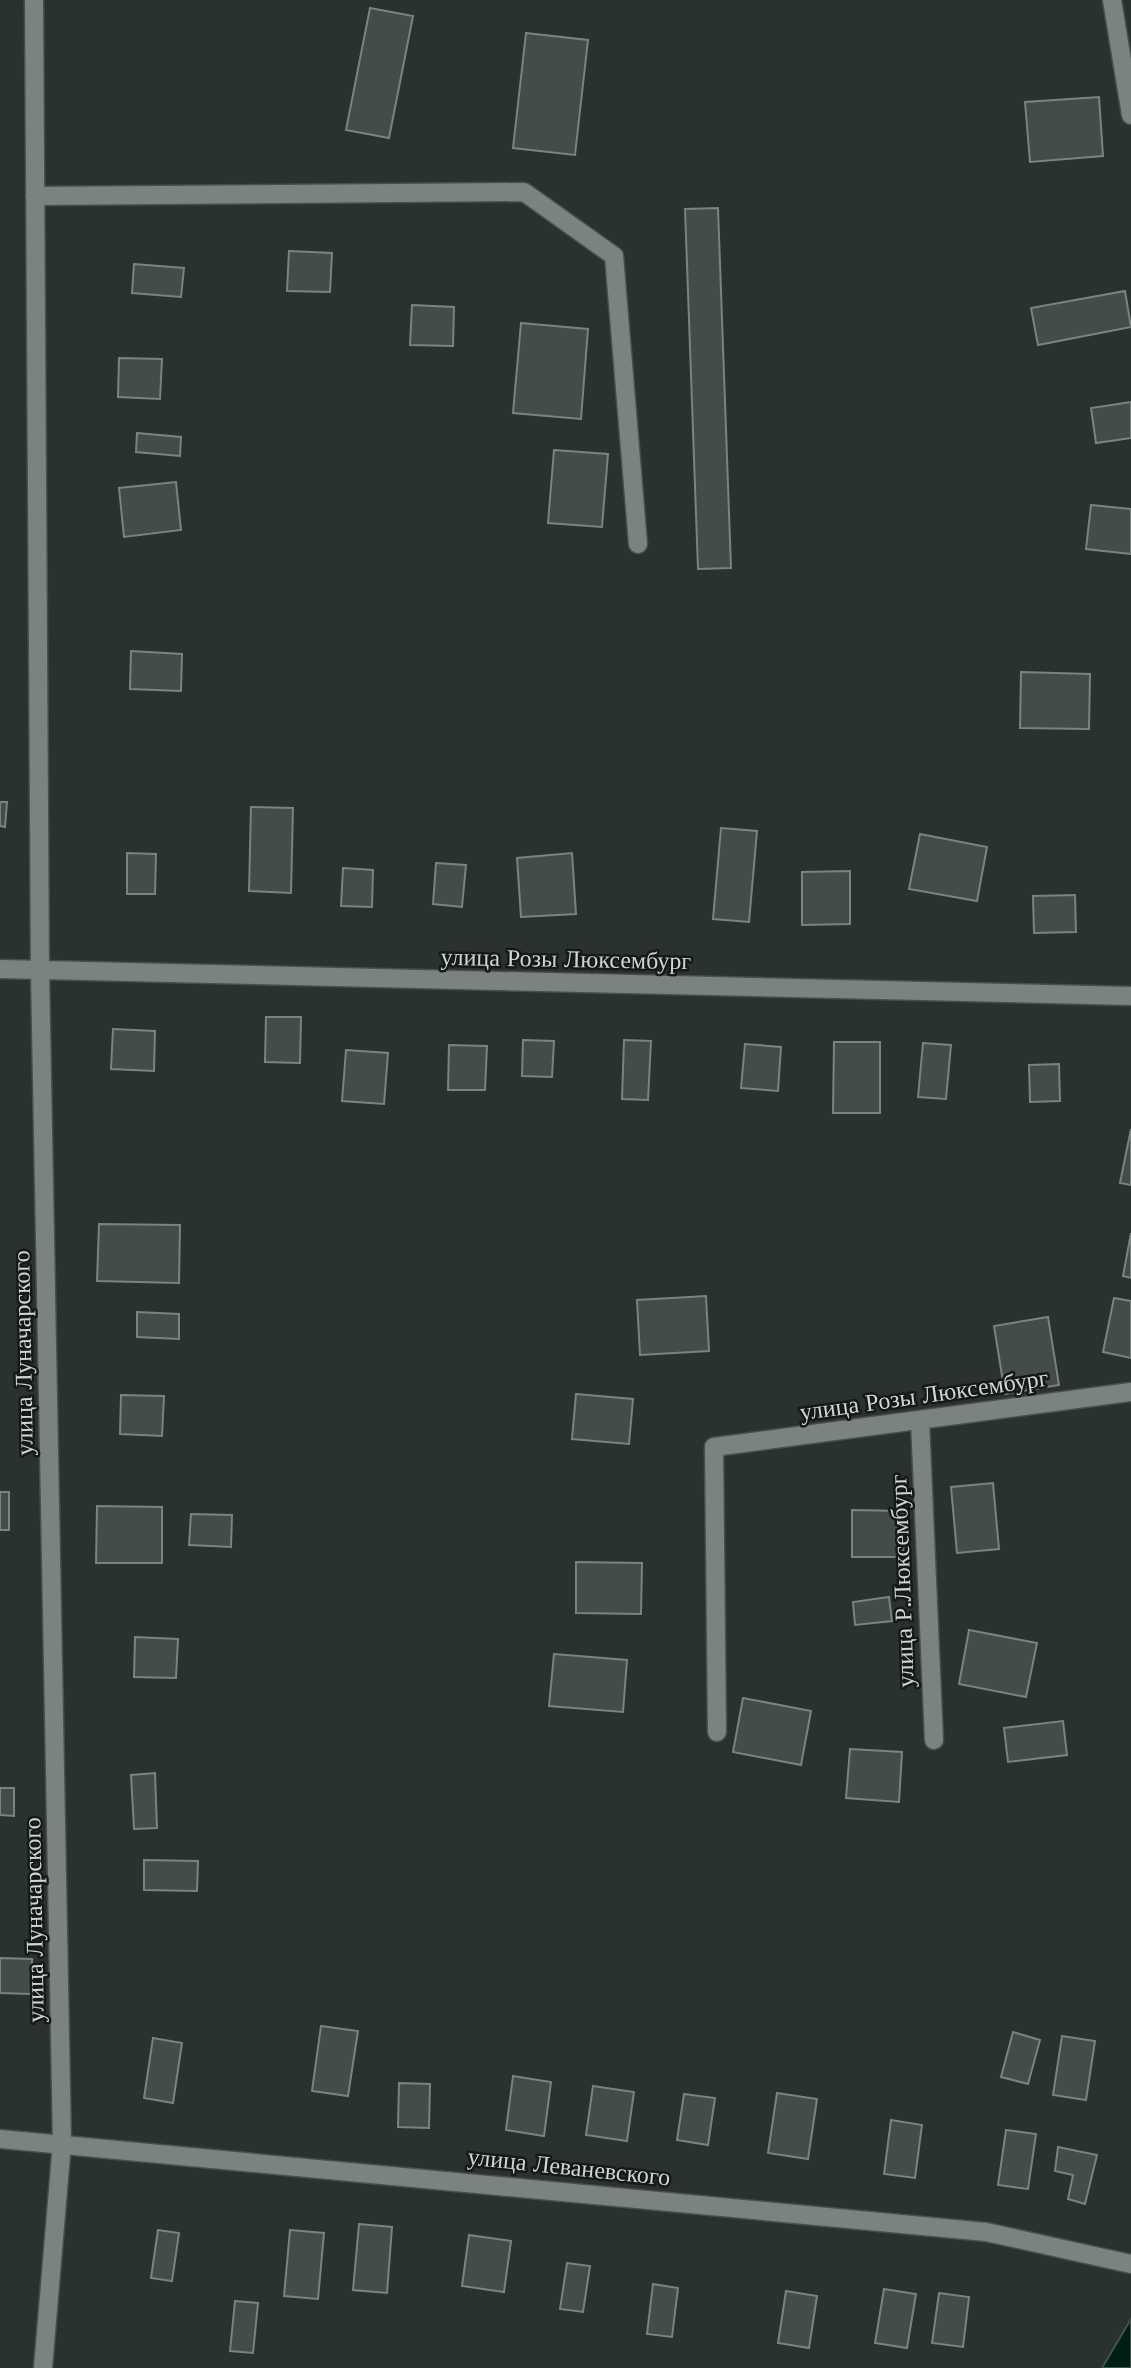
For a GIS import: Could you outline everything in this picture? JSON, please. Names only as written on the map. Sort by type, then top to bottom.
[{"type":"street","name":"улица Луначарского","points":[[34,0],[40,972],[62,2143],[43,2368]]},
{"type":"street","points":[[1112,0],[1131,115]]},
{"type":"street","points":[[35,195],[524,192],[614,256],[638,544]]},
{"type":"street","name":"улица Розы Люксембург","points":[[0,970],[1131,996]]},
{"type":"street","name":"улица Розы Люксембург","points":[[718,1732],[714,1447],[1131,1392]]},
{"type":"street","name":"улица Р.Люксембург","points":[[920,1421],[934,1740]]},
{"type":"street","name":"улица Леваневского","points":[[0,2139],[986,2232],[1131,2264]]},
{"type":"shaded area","points":[[1131,2319],[1131,2368],[1102,2368]]},
{"type":"building","points":[[370,8],[413,16],[389,138],[346,130]]},
{"type":"building","points":[[526,33],[588,40],[575,155],[513,148]]},
{"type":"building","points":[[1099,97],[1103,156],[1030,162],[1025,102]]},
{"type":"building","points":[[718,208],[731,568],[698,569],[685,209]]},
{"type":"building","points":[[289,251],[332,253],[330,292],[287,291]]},
{"type":"building","points":[[134,264],[184,268],[181,297],[132,293]]},
{"type":"building","points":[[1125,291],[1131,327],[1038,345],[1031,308]]},
{"type":"building","points":[[412,305],[454,307],[453,346],[410,345]]},
{"type":"building","points":[[521,323],[588,329],[581,419],[513,413]]},
{"type":"building","points":[[119,358],[162,359],[160,399],[118,397]]},
{"type":"building","points":[[1131,402],[1131,438],[1096,443],[1091,408]]},
{"type":"building","points":[[137,433],[181,437],[180,456],[136,452]]},
{"type":"building","points":[[554,450],[608,454],[602,527],[548,523]]},
{"type":"building","points":[[176,482],[181,530],[124,537],[119,488]]},
{"type":"building","points":[[1091,505],[1131,509],[1131,554],[1086,549]]},
{"type":"building","points":[[131,651],[182,654],[181,691],[130,689]]},
{"type":"building","points":[[1021,672],[1090,674],[1089,729],[1020,728]]},
{"type":"building","points":[[0,802],[7,802],[5,827],[0,826]]},
{"type":"building","points":[[251,807],[293,808],[291,893],[249,891]]},
{"type":"building","points":[[721,828],[757,831],[749,922],[713,919]]},
{"type":"building","points":[[920,834],[987,847],[977,901],[909,889]]},
{"type":"building","points":[[127,853],[156,854],[155,894],[127,894]]},
{"type":"building","points":[[572,853],[576,914],[521,917],[517,858]]},
{"type":"building","points":[[436,863],[466,865],[462,907],[433,904]]},
{"type":"building","points":[[343,868],[373,870],[372,907],[341,906]]},
{"type":"building","points":[[850,871],[850,924],[802,925],[802,872]]},
{"type":"building","points":[[1075,895],[1076,932],[1034,933],[1033,896]]},
{"type":"building","points":[[266,1017],[301,1017],[300,1063],[265,1062]]},
{"type":"building","points":[[113,1029],[155,1031],[154,1071],[111,1069]]},
{"type":"building","points":[[523,1040],[554,1041],[552,1077],[522,1076]]},
{"type":"building","points":[[624,1040],[651,1041],[648,1100],[622,1099]]},
{"type":"building","points":[[834,1042],[880,1042],[880,1113],[833,1113]]},
{"type":"building","points":[[923,1043],[951,1045],[946,1099],[918,1097]]},
{"type":"building","points":[[745,1044],[781,1047],[778,1091],[741,1088]]},
{"type":"building","points":[[449,1045],[487,1046],[485,1090],[448,1090]]},
{"type":"building","points":[[346,1050],[388,1053],[384,1104],[342,1101]]},
{"type":"building","points":[[1059,1064],[1060,1101],[1030,1102],[1029,1065]]},
{"type":"building","points":[[1131,1129],[1131,1185],[1120,1183]]},
{"type":"building","points":[[99,1224],[180,1225],[179,1283],[97,1281]]},
{"type":"building","points":[[1131,1233],[1131,1278],[1123,1276]]},
{"type":"building","points":[[706,1296],[709,1351],[640,1355],[637,1300]]},
{"type":"building","points":[[1114,1298],[1131,1301],[1131,1358],[1103,1352]]},
{"type":"building","points":[[137,1312],[179,1314],[179,1339],[137,1337]]},
{"type":"building","points":[[1048,1317],[1059,1385],[1005,1394],[994,1326]]},
{"type":"building","points":[[576,1394],[633,1399],[629,1444],[572,1439]]},
{"type":"building","points":[[121,1395],[164,1396],[162,1436],[120,1434]]},
{"type":"building","points":[[993,1483],[999,1549],[957,1553],[951,1487]]},
{"type":"building","points":[[0,1492],[9,1492],[9,1530],[0,1530]]},
{"type":"building","points":[[97,1506],[162,1507],[162,1563],[96,1563]]},
{"type":"building","points":[[852,1510],[904,1511],[903,1557],[852,1557]]},
{"type":"building","points":[[191,1514],[232,1515],[231,1547],[189,1545]]},
{"type":"building","points":[[576,1562],[642,1563],[641,1614],[576,1613]]},
{"type":"building","points":[[889,1597],[892,1621],[855,1625],[853,1602]]},
{"type":"building","points":[[969,1630],[1037,1643],[1026,1697],[959,1684]]},
{"type":"building","points":[[135,1637],[178,1639],[176,1678],[134,1677]]},
{"type":"building","points":[[554,1654],[627,1660],[623,1712],[549,1706]]},
{"type":"building","points":[[743,1698],[811,1711],[801,1765],[733,1752]]},
{"type":"building","points":[[1063,1721],[1067,1755],[1008,1762],[1004,1728]]},
{"type":"building","points":[[850,1749],[902,1752],[899,1802],[846,1798]]},
{"type":"building","points":[[155,1773],[157,1828],[134,1829],[131,1775]]},
{"type":"building","points":[[0,1788],[14,1788],[14,1816],[0,1815]]},
{"type":"building","points":[[144,1860],[198,1861],[197,1891],[144,1890]]},
{"type":"building","points":[[0,1958],[32,1959],[31,1994],[0,1993]]},
{"type":"building","points":[[321,2026],[358,2031],[348,2096],[312,2091]]},
{"type":"building","points":[[1013,2032],[1040,2040],[1028,2084],[1001,2077]]},
{"type":"building","points":[[1062,2036],[1095,2041],[1086,2100],[1053,2095]]},
{"type":"building","points":[[153,2038],[182,2043],[173,2103],[144,2098]]},
{"type":"building","points":[[513,2076],[551,2082],[544,2136],[506,2130]]},
{"type":"building","points":[[399,2083],[430,2084],[429,2128],[398,2127]]},
{"type":"building","points":[[593,2086],[634,2092],[627,2141],[586,2135]]},
{"type":"building","points":[[777,2093],[817,2099],[808,2159],[768,2153]]},
{"type":"building","points":[[684,2094],[715,2098],[708,2145],[677,2140]]},
{"type":"building","points":[[891,2120],[922,2125],[915,2178],[884,2174]]},
{"type":"building","points":[[1006,2130],[1036,2134],[1028,2189],[998,2185]]},
{"type":"building","points":[[1058,2147],[1097,2155],[1085,2204],[1068,2199],[1073,2175],[1055,2171]]},
{"type":"building","points":[[359,2224],[392,2227],[387,2293],[353,2290]]},
{"type":"building","points":[[158,2230],[179,2233],[172,2281],[151,2278]]},
{"type":"building","points":[[290,2230],[324,2233],[318,2299],[284,2296]]},
{"type":"building","points":[[469,2235],[511,2241],[504,2292],[462,2286]]},
{"type":"building","points":[[567,2263],[590,2266],[583,2312],[560,2309]]},
{"type":"building","points":[[653,2284],[678,2288],[672,2337],[647,2334]]},
{"type":"building","points":[[884,2289],[916,2294],[907,2348],[875,2343]]},
{"type":"building","points":[[786,2291],[817,2296],[809,2348],[778,2343]]},
{"type":"building","points":[[939,2293],[969,2297],[963,2347],[932,2343]]},
{"type":"building","points":[[235,2301],[258,2303],[253,2353],[230,2351]]}]
